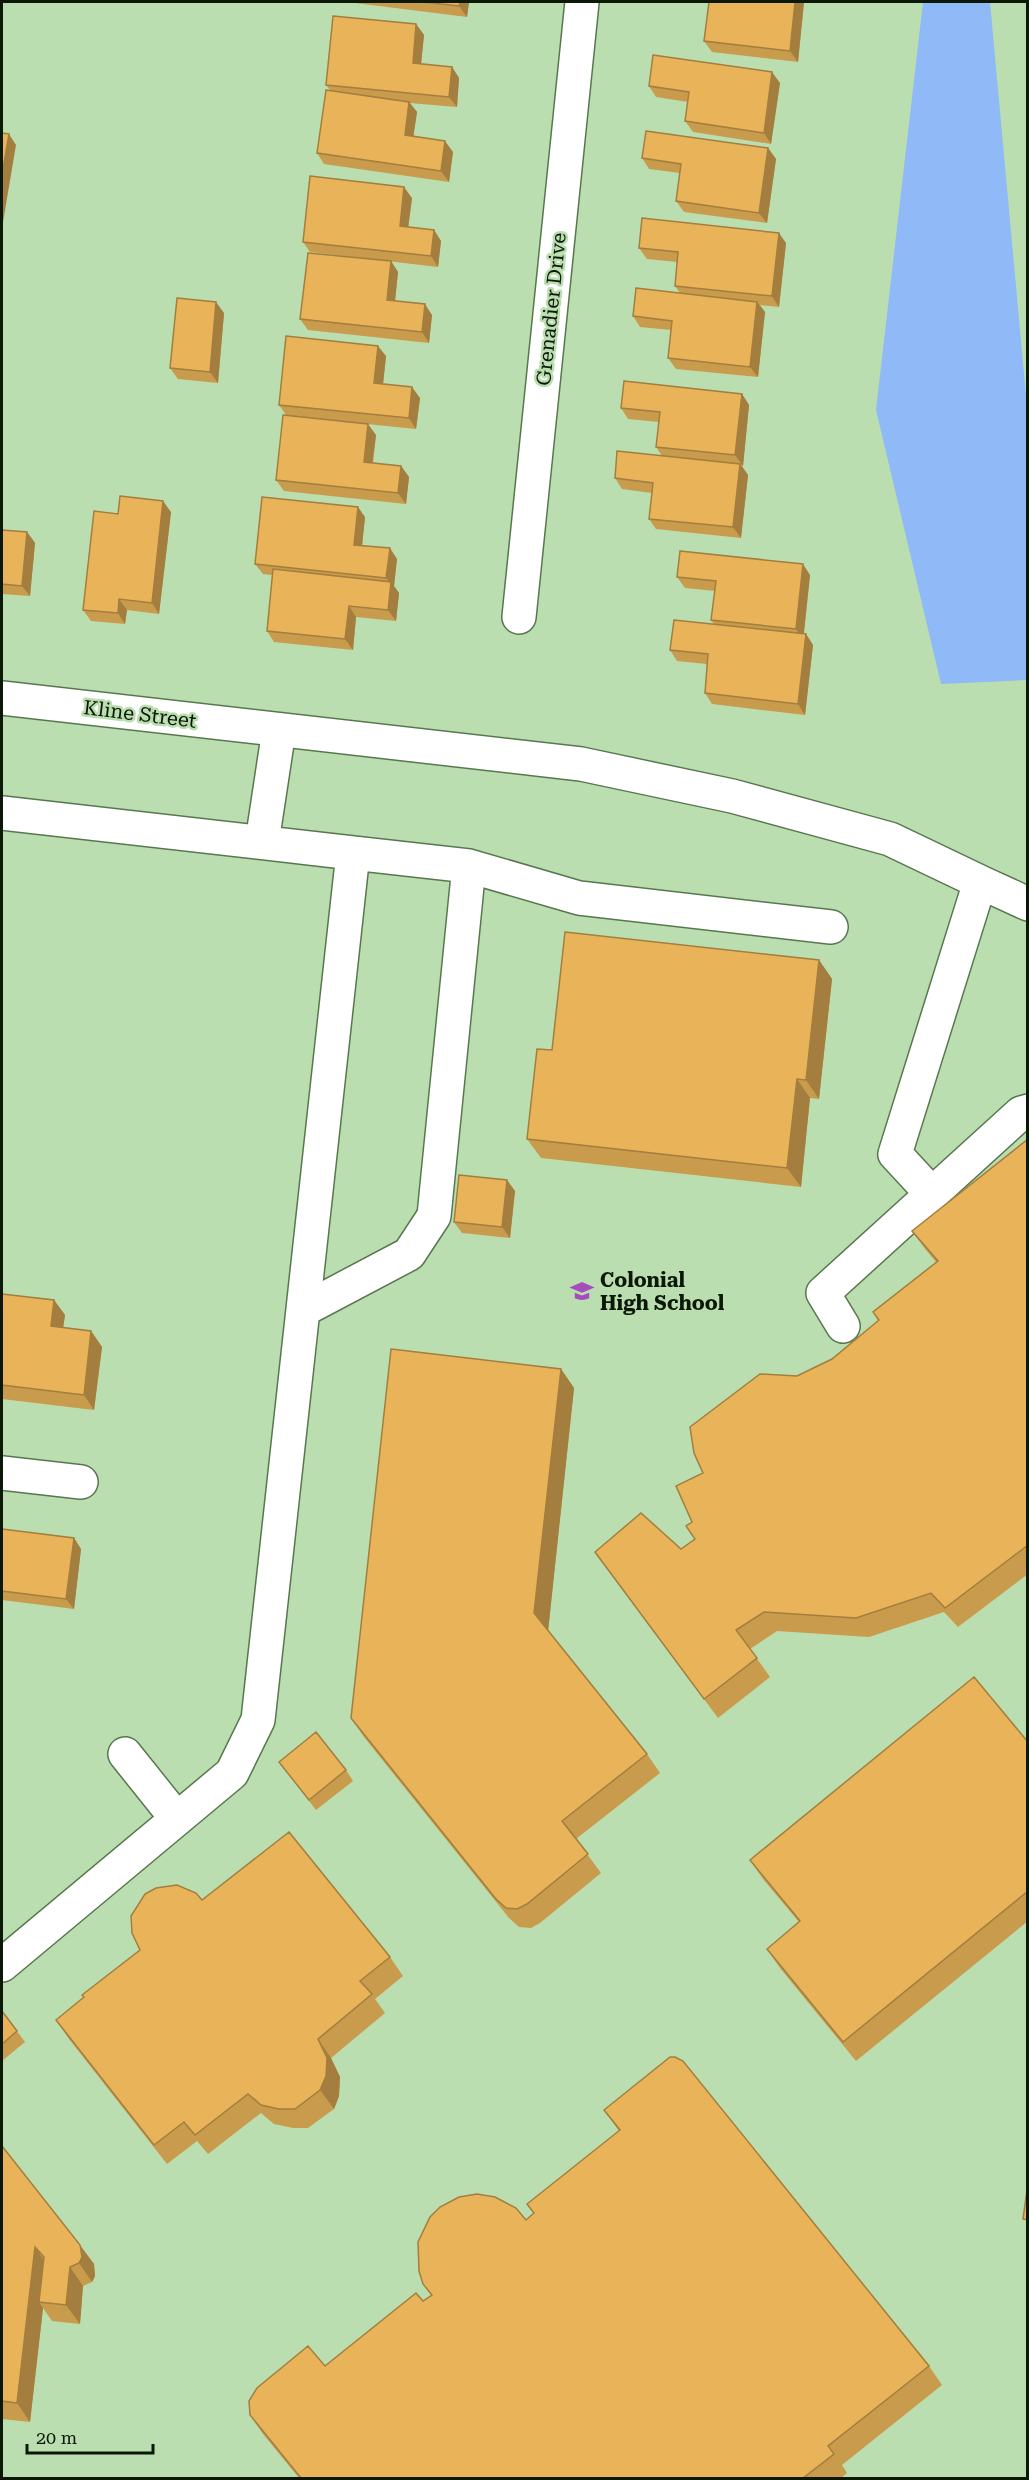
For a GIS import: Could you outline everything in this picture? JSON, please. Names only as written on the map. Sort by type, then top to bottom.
[{"type":"street","name":"Grenadier Drive","points":[[519,617],[582,2]]},
{"type":"street","name":"Kline Street","points":[[2,698],[580,764],[732,796],[890,839],[1028,904]]},
{"type":"street","points":[[262,842],[279,730]]},
{"type":"street","points":[[2,813],[469,866],[579,898],[831,927]]},
{"type":"street","points":[[2,1965],[232,1773],[258,1720],[353,853]]},
{"type":"street","points":[[303,1310],[409,1254],[434,1216],[469,866]]},
{"type":"street","points":[[932,1194],[895,1154],[980,882]]},
{"type":"street","points":[[843,1326],[823,1293],[1021,1113],[1028,1111]]},
{"type":"street","points":[[2,1473],[81,1482]]},
{"type":"street","points":[[125,1754],[177,1819]]},
{"type":"water","points":[[923,2],[990,2],[1027,406],[1027,680],[941,684],[876,410]]},
{"type":"building","points":[[424,2],[460,2],[459,6]]},
{"type":"building","points":[[709,2],[795,2],[790,51],[704,41]]},
{"type":"building","points":[[333,16],[416,24],[413,63],[452,67],[449,97],[326,85]]},
{"type":"building","points":[[653,55],[772,72],[764,133],[685,121],[689,92],[649,86]]},
{"type":"building","points":[[326,90],[409,102],[405,135],[445,141],[441,171],[317,153]]},
{"type":"building","points":[[646,131],[768,148],[759,213],[676,201],[681,164],[642,158]]},
{"type":"building","points":[[2,133],[9,134],[2,175]]},
{"type":"building","points":[[310,176],[404,187],[400,226],[434,230],[431,256],[303,242]]},
{"type":"building","points":[[642,218],[779,233],[772,296],[675,286],[678,252],[639,248]]},
{"type":"building","points":[[308,253],[391,261],[387,300],[425,304],[422,332],[300,319]]},
{"type":"building","points":[[636,288],[757,302],[750,367],[668,358],[672,321],[633,316]]},
{"type":"building","points":[[177,298],[216,302],[210,372],[170,368]]},
{"type":"building","points":[[286,336],[378,346],[374,383],[412,387],[409,418],[279,405]]},
{"type":"building","points":[[624,381],[742,394],[735,455],[656,447],[660,412],[621,408]]},
{"type":"building","points":[[283,415],[368,424],[364,462],[401,466],[398,493],[276,480]]},
{"type":"building","points":[[617,451],[740,464],[733,527],[649,519],[653,483],[615,478]]},
{"type":"building","points":[[120,496],[163,501],[152,603],[119,599],[118,613],[83,610],[94,511],[118,514]]},
{"type":"building","points":[[262,497],[358,507],[354,545],[390,548],[386,578],[255,564]]},
{"type":"building","points":[[2,530],[27,532],[22,586],[2,584]]},
{"type":"building","points":[[680,551],[803,564],[796,629],[711,620],[716,581],[677,577]]},
{"type":"building","points":[[273,569],[391,582],[388,610],[349,606],[345,639],[267,631]]},
{"type":"building","points":[[674,620],[806,634],[798,704],[705,693],[708,654],[670,650]]},
{"type":"building","points":[[565,932],[819,960],[806,1080],[797,1079],[787,1168],[527,1139],[537,1049],[552,1050]]},
{"type":"building","points":[[1028,1139],[1028,1545],[945,1608],[931,1593],[856,1618],[764,1612],[736,1630],[757,1658],[704,1699],[595,1552],[641,1513],[681,1549],[695,1539],[686,1526],[692,1522],[676,1486],[703,1473],[694,1453],[690,1427],[760,1374],[797,1376],[832,1359],[879,1320],[873,1312],[938,1261],[912,1231]]},
{"type":"building","points":[[459,1175],[507,1180],[502,1227],[454,1222]]},
{"type":"building","points":[[2,1294],[54,1300],[51,1326],[91,1331],[84,1395],[2,1385]]},
{"type":"building","points":[[391,1349],[561,1369],[534,1613],[647,1754],[562,1821],[588,1854],[527,1904],[517,1909],[506,1908],[496,1899],[351,1718]]},
{"type":"building","points":[[2,1529],[74,1538],[66,1599],[2,1591]]},
{"type":"building","points":[[974,1677],[1028,1742],[1028,1891],[843,2042],[767,1949],[800,1921],[750,1860]]},
{"type":"building","points":[[316,1732],[346,1770],[309,1800],[279,1762]]},
{"type":"building","points":[[289,1832],[390,1957],[360,1981],[372,1994],[318,2039],[327,2058],[326,2076],[320,2090],[295,2109],[279,2109],[261,2105],[248,2094],[195,2135],[184,2122],[154,2145],[56,2020],[84,1997],[82,1995],[140,1950],[132,1933],[131,1916],[145,1894],[156,1888],[177,1885],[196,1893],[202,1900]]},
{"type":"building","points":[[2,2011],[17,2031],[2,2044]]},
{"type":"building","points":[[670,2057],[683,2061],[929,2366],[828,2446],[834,2454],[803,2478],[301,2478],[250,2415],[249,2401],[257,2388],[308,2346],[325,2366],[416,2293],[423,2301],[432,2295],[423,2284],[419,2271],[418,2242],[430,2217],[440,2207],[459,2197],[477,2194],[495,2197],[516,2208],[526,2220],[534,2213],[527,2204],[620,2130],[604,2110]]},
{"type":"building","points":[[2,2146],[80,2245],[82,2257],[79,2263],[70,2267],[66,2305],[39,2302],[44,2257],[35,2247],[17,2403],[2,2401]]},
{"type":"building","points":[[1028,2183],[1028,2220],[1023,2219]]},
{"type":"place","name":"Colonial High School","points":[[582,1291]]}]
